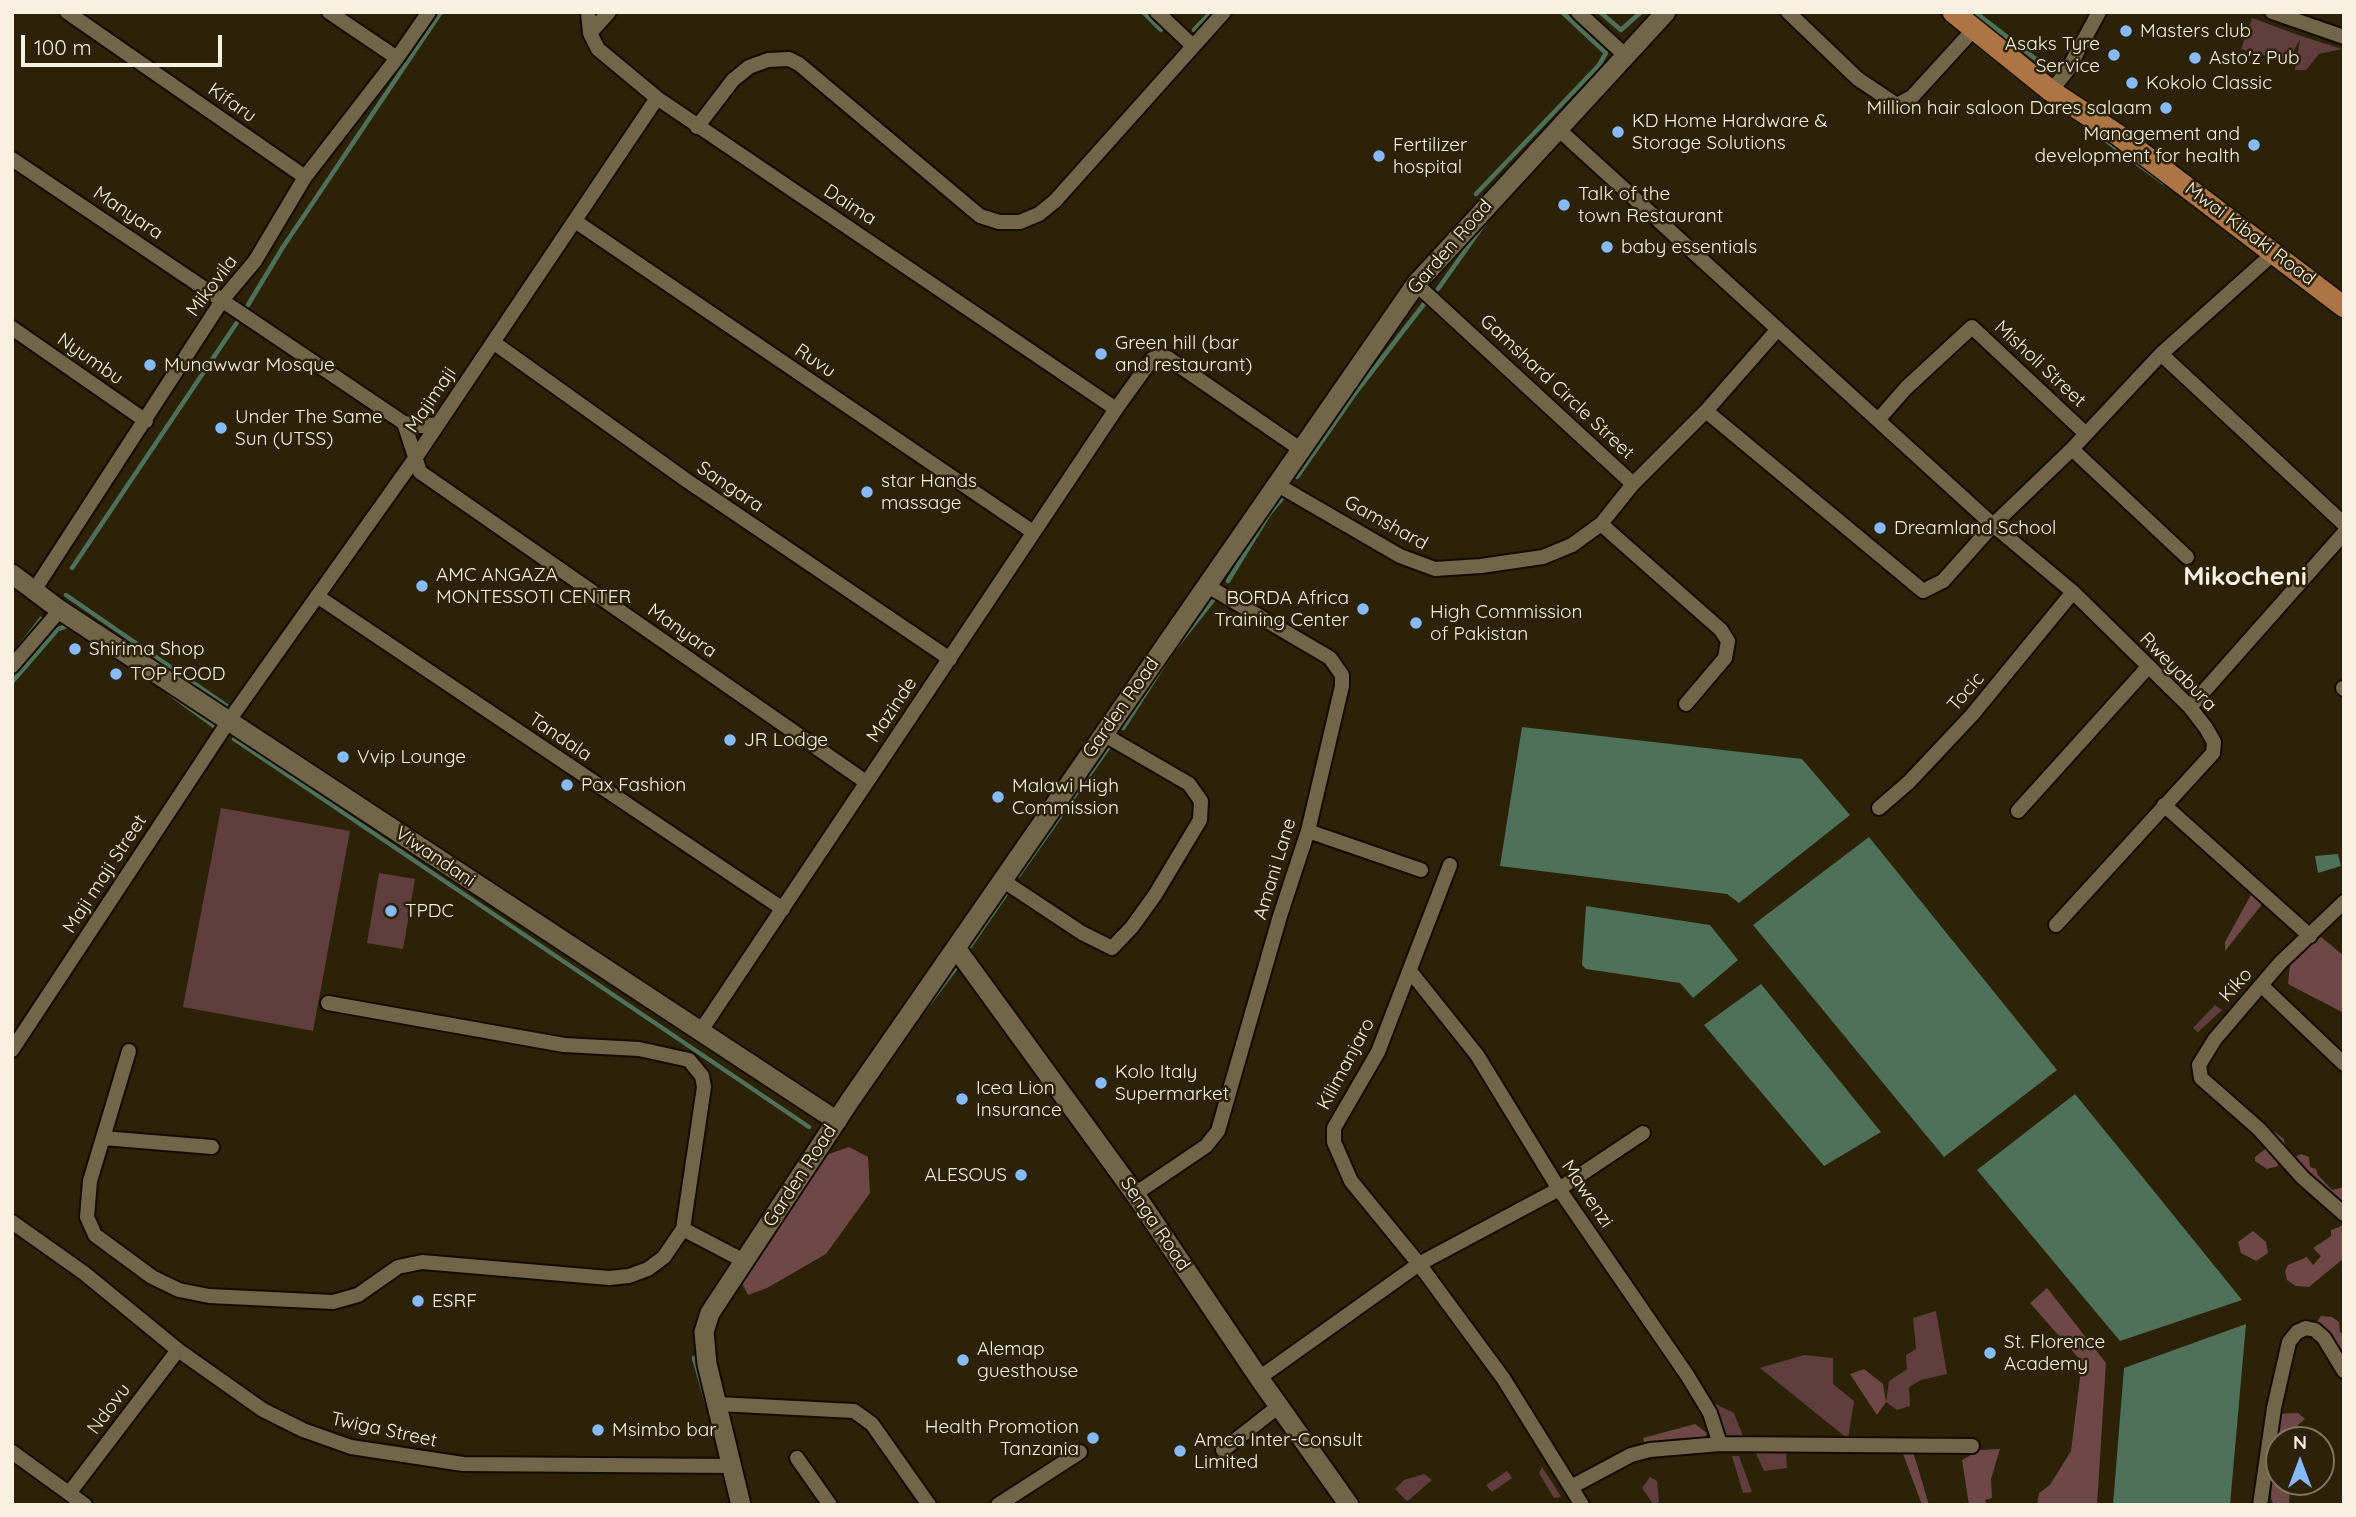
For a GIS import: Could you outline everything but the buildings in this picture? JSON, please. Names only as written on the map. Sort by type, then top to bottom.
[{"type":"main road","name":"Mwai Kibaki Road","points":[[1953,12],[2050,91],[2118,135],[2344,306]]},
{"type":"street","name":"Kifaru","points":[[67,12],[305,177]]},
{"type":"street","points":[[329,12],[397,58]]},
{"type":"street","name":"Mikovila","points":[[35,589],[223,299],[255,261],[305,177],[429,12]]},
{"type":"street","points":[[588,12],[590,33]]},
{"type":"street","points":[[590,33],[609,12]]},
{"type":"street","points":[[1157,12],[1194,46]]},
{"type":"street","points":[[697,127],[733,80],[749,67],[768,60],[789,59],[799,64],[980,216],[999,222],[1020,222],[1039,214],[1055,201],[1224,12]]},
{"type":"street","points":[[1578,12],[1626,56]]},
{"type":"street","name":"Garden Road","points":[[741,1505],[707,1364],[704,1332],[710,1313],[1002,880],[1416,284],[1666,12]]},
{"type":"street","points":[[1788,12],[1858,79],[1896,104],[1912,97],[1974,29]]},
{"type":"street","points":[[2050,91],[2067,71],[2099,12]]},
{"type":"street","points":[[2272,12],[2344,37]]},
{"type":"street","name":"Daima","points":[[590,33],[598,49],[697,127],[1115,409]]},
{"type":"street","name":"Majimaji","points":[[230,719],[416,457],[657,98]]},
{"type":"street","name":"Rweyabura","points":[[1557,128],[1993,525],[2073,592],[2190,707],[2214,742],[2213,753],[2056,925]]},
{"type":"street","name":"Manyara","points":[[12,159],[404,423],[420,472],[866,782]]},
{"type":"street","name":"Ruvu","points":[[575,221],[1033,533]]},
{"type":"street","points":[[1706,411],[1923,591],[1943,581],[1993,525],[2072,449],[2161,354],[2275,252]]},
{"type":"street","name":"Gamshard Circle Street","points":[[1416,284],[1633,484],[1601,524]]},
{"type":"street","name":"Misholi Street","points":[[1878,420],[1914,380],[1972,327],[2086,434]]},
{"type":"street","name":"Nyumbu","points":[[12,328],[146,421]]},
{"type":"street","points":[[1633,484],[1706,411],[1778,328]]},
{"type":"street","name":"Sangara","points":[[493,342],[686,480],[950,659]]},
{"type":"street","points":[[2161,354],[2344,524]]},
{"type":"street","name":"Mazinde","points":[[700,1032],[1115,409],[1153,359],[1164,356],[1300,449]]},
{"type":"street","points":[[404,423],[421,426],[438,424]]},
{"type":"street","points":[[2072,449],[2187,556]]},
{"type":"street","name":"Gamshard","points":[[1276,484],[1400,556],[1435,569],[1543,557],[1572,545],[1601,524]]},
{"type":"street","points":[[1601,524],[1713,622],[1728,641],[1725,658],[1686,704]]},
{"type":"street","points":[[2190,707],[2344,533]]},
{"type":"street","name":"Viwandani","points":[[12,574],[60,610],[230,719],[837,1121]]},
{"type":"street","name":"Amani Lane","points":[[1135,1194],[1206,1146],[1218,1131],[1280,916],[1308,831],[1339,701],[1342,674],[1330,659],[1206,584]]},
{"type":"street","name":"Tocic","points":[[1879,808],[1909,782],[1972,715],[2073,592]]},
{"type":"street","name":"Tandala","points":[[317,596],[783,909]]},
{"type":"street","points":[[12,666],[60,610]]},
{"type":"street","points":[[2018,811],[2148,667]]},
{"type":"street","name":"Maji maji Street","points":[[12,1050],[230,719]]},
{"type":"street","points":[[1002,880],[1082,933],[1112,948],[1155,895],[1200,820],[1200,801],[1189,784],[1103,734]]},
{"type":"street","points":[[2164,806],[2310,936]]},
{"type":"street","points":[[1308,831],[1421,870]]},
{"type":"street","name":"Kilimanjaro","points":[[1450,865],[1378,1052],[1334,1128],[1334,1142],[1351,1181],[1419,1264],[1503,1378],[1573,1486],[1582,1505]]},
{"type":"street","name":"Kiko","points":[[2344,902],[2280,963],[2215,1039],[2199,1065],[2201,1077],[2259,1129],[2303,1178],[2344,1214]]},
{"type":"street","name":"Senga Road","points":[[956,948],[1135,1194],[1259,1378],[1349,1505]]},
{"type":"street","name":"Mawenzi","points":[[1410,971],[1477,1055],[1559,1189],[1694,1386],[1718,1431],[1720,1444]]},
{"type":"street","points":[[2262,986],[2344,1064]]},
{"type":"street","points":[[129,1051],[90,1181],[87,1207],[90,1227],[95,1235],[152,1277],[179,1290],[209,1296],[346,1301],[398,1267],[422,1262],[609,1278],[629,1276],[648,1269],[664,1257],[683,1229],[704,1087],[702,1076],[689,1060],[639,1049],[564,1045],[328,1003]]},
{"type":"street","points":[[1259,1378],[1419,1264],[1559,1189],[1643,1133]]},
{"type":"street","points":[[103,1138],[212,1147]]},
{"type":"street","name":"Twiga Street","points":[[12,1222],[84,1273],[178,1350],[263,1410],[303,1430],[351,1447],[463,1464],[733,1466]]},
{"type":"street","points":[[683,1229],[744,1261]]},
{"type":"street","points":[[2260,1505],[2281,1367],[2289,1342],[2297,1332],[2306,1328],[2315,1330],[2324,1338],[2344,1371]]},
{"type":"street","name":"Ndovu","points":[[70,1492],[178,1350]]},
{"type":"street","points":[[718,1404],[854,1411],[872,1424],[929,1505]]},
{"type":"street","points":[[1223,1450],[1279,1406]]},
{"type":"street","points":[[1573,1486],[1631,1455],[1650,1450],[1720,1444],[1972,1447]]},
{"type":"street","points":[[12,1452],[85,1505]]},
{"type":"street","points":[[998,1505],[1080,1452]]},
{"type":"street","points":[[797,1458],[830,1505]]},
{"type":"shaded area","points":[[2252,18],[2342,49],[2319,54],[2306,70],[2295,70],[2300,39],[2288,62],[2241,49]]},
{"type":"shaded area","points":[[1522,727],[1802,759],[1850,815],[1739,903],[1727,894],[1500,866]]},
{"type":"shaded area","points":[[221,808],[350,831],[313,1031],[183,1007]]},
{"type":"shaded area","points":[[1869,837],[2057,1070],[1944,1157],[1753,925]]},
{"type":"shaded area","points":[[2338,854],[2341,866],[2318,873],[2315,856]]},
{"type":"shaded area","name":"TPDC","points":[[379,873],[415,879],[403,949],[367,943]]},
{"type":"shaded area","points":[[2252,893],[2263,903],[2225,951],[2225,942]]},
{"type":"shaded area","points":[[1586,906],[1710,925],[1738,960],[1693,998],[1680,983],[1586,969],[1582,965]]},
{"type":"shaded area","points":[[2321,937],[2344,956],[2344,1013],[2288,984],[2290,965],[2287,956]]},
{"type":"shaded area","points":[[1761,984],[1881,1132],[1824,1166],[1704,1025]]},
{"type":"shaded area","points":[[2215,1005],[2222,1010],[2198,1032],[2193,1028]]},
{"type":"shaded area","points":[[2075,1094],[2242,1300],[2120,1341],[1977,1170]]},
{"type":"shaded area","points":[[2268,1127],[2284,1139],[2286,1153],[2277,1159],[2278,1166],[2267,1169],[2255,1161],[2255,1157],[2269,1146],[2261,1128]]},
{"type":"shaded area","points":[[849,1147],[868,1157],[870,1193],[826,1254],[767,1288],[748,1295],[741,1281],[826,1155]]},
{"type":"shaded area","points":[[2290,1153],[2295,1157],[2301,1154],[2309,1157],[2310,1167],[2316,1169],[2332,1190],[2344,1187],[2344,1209],[2320,1190]]},
{"type":"shaded area","points":[[2344,1225],[2344,1258],[2309,1287],[2296,1286],[2287,1280],[2285,1271],[2288,1265],[2307,1257],[2313,1265],[2321,1256],[2313,1248],[2331,1236],[2331,1230]]},
{"type":"shaded area","points":[[2253,1231],[2266,1242],[2268,1253],[2256,1261],[2241,1253],[2238,1242]]},
{"type":"shaded area","points":[[2047,1288],[2106,1363],[2097,1505],[2037,1505],[2039,1493],[2050,1485],[2071,1451],[2082,1362],[2030,1303]]},
{"type":"shaded area","points":[[1936,1311],[1947,1374],[1921,1380],[1909,1387],[1910,1406],[1897,1410],[1886,1402],[1889,1381],[1907,1369],[1906,1355],[1916,1349],[1913,1318]]},
{"type":"shaded area","points":[[2321,1316],[2332,1317],[2339,1322],[2340,1332],[2344,1335],[2344,1354],[2341,1356],[2314,1326]]},
{"type":"shaded area","points":[[2246,1324],[2230,1505],[2113,1505],[2124,1368]]},
{"type":"shaded area","points":[[1804,1355],[1833,1358],[1833,1384],[1854,1401],[1848,1439],[1760,1368]]},
{"type":"shaded area","points":[[1864,1369],[1883,1384],[1886,1402],[1877,1415],[1850,1374]]},
{"type":"shaded area","points":[[1705,1399],[1734,1413],[1743,1436],[1727,1436]]},
{"type":"shaded area","points":[[2298,1413],[2305,1419],[2298,1426],[2275,1426],[2276,1414]]},
{"type":"shaded area","points":[[1695,1424],[1707,1433],[1703,1445],[1646,1449],[1643,1438]]},
{"type":"shaded area","points":[[1912,1448],[1929,1505],[1922,1505],[1902,1451]]},
{"type":"shaded area","points":[[2000,1449],[1991,1479],[1992,1498],[1985,1500],[1987,1505],[1969,1505],[1962,1460],[1980,1450]]},
{"type":"shaded area","points":[[1755,1451],[1786,1453],[1787,1468],[1764,1471]]},
{"type":"shaded area","points":[[1732,1456],[1739,1456],[1752,1492],[1743,1493]]},
{"type":"shaded area","points":[[1542,1467],[1561,1497],[1554,1498],[1539,1473]]},
{"type":"shaded area","points":[[1507,1471],[1512,1478],[1492,1492],[1486,1485]]},
{"type":"shaded area","points":[[1424,1474],[1432,1480],[1407,1501],[1395,1489],[1404,1480]]},
{"type":"shaded area","points":[[1650,1477],[1657,1481],[1659,1502],[1653,1504],[1642,1488]]},
{"type":"shaded area","points":[[2271,1496],[2289,1496],[2289,1505],[2274,1505]]},
{"type":"waterway","points":[[248,305],[283,247],[441,12]]},
{"type":"waterway","points":[[1143,12],[1161,30]]},
{"type":"waterway","points":[[1194,30],[1211,12]]},
{"type":"waterway","points":[[1476,194],[1599,65],[1606,53],[1562,12]]},
{"type":"waterway","points":[[1600,12],[1621,30],[1641,12]]},
{"type":"waterway","points":[[1975,12],[2055,74]]},
{"type":"waterway","points":[[2075,118],[2164,183]]},
{"type":"waterway","points":[[1438,289],[1484,224]]},
{"type":"waterway","points":[[1297,477],[1356,392],[1424,304]]},
{"type":"waterway","points":[[72,568],[238,321]]},
{"type":"waterway","points":[[1228,581],[1269,514],[1283,497]]},
{"type":"waterway","points":[[66,595],[227,706]]},
{"type":"waterway","points":[[1175,648],[1213,600]]},
{"type":"waterway","points":[[21,645],[41,619]]},
{"type":"waterway","points":[[12,682],[58,629],[70,625]]},
{"type":"waterway","points":[[1123,728],[1170,655]]},
{"type":"waterway","points":[[169,693],[218,729]]},
{"type":"waterway","points":[[234,739],[809,1127]]},
{"type":"waterway","points":[[1018,876],[1108,748]]},
{"type":"waterway","points":[[968,949],[1008,891]]},
{"type":"waterway","points":[[921,1014],[955,969]]},
{"type":"waterway","points":[[694,1358],[708,1407]]},
{"type":"place","name":"Masters club","points":[[2126,31]]},
{"type":"place","name":"Asaks Tyre Service","points":[[2114,55]]},
{"type":"place","name":"Asto'z Pub","points":[[2195,58]]},
{"type":"place","name":"Kokolo Classic","points":[[2132,83]]},
{"type":"place","name":"Million hair saloon Dares salaam","points":[[2166,108]]},
{"type":"place","name":"KD Home Hardware & Storage Solutions","points":[[1618,132]]},
{"type":"place","name":"Management and development for health","points":[[2254,145]]},
{"type":"place","name":"Fertilizer hospital","points":[[1379,156]]},
{"type":"place","name":"Talk of the town Restaurant","points":[[1564,205]]},
{"type":"place","name":"baby essentials","points":[[1607,247]]},
{"type":"place","name":"Green hill (bar and restaurant)","points":[[1101,354]]},
{"type":"place","name":"Munawwar Mosque","points":[[150,365]]},
{"type":"place","name":"Under The Same Sun (UTSS)","points":[[221,428]]},
{"type":"place","name":"star Hands massage","points":[[867,492]]},
{"type":"place","name":"Dreamland School","points":[[1880,528]]},
{"type":"place","name":"AMC ANGAZA MONTESSOTI CENTER","points":[[422,586]]},
{"type":"place","name":"BORDA Africa Training Center","points":[[1363,609]]},
{"type":"place","name":"High Commission of Pakistan","points":[[1416,623]]},
{"type":"place","name":"Shirima Shop","points":[[75,649]]},
{"type":"place","name":"TOP FOOD","points":[[116,674]]},
{"type":"place","name":"JR Lodge","points":[[730,740]]},
{"type":"place","name":"Vvip Lounge","points":[[343,757]]},
{"type":"place","name":"Pax Fashion","points":[[567,785]]},
{"type":"place","name":"Malawi High Commission","points":[[998,797]]},
{"type":"place","name":"TPDC","points":[[391,911]]},
{"type":"place","name":"Kolo Italy Supermarket","points":[[1101,1083]]},
{"type":"place","name":"Icea Lion Insurance","points":[[962,1099]]},
{"type":"place","name":"ALESOUS","points":[[1021,1175]]},
{"type":"place","name":"ESRF","points":[[418,1301]]},
{"type":"place","name":"St. Florence Academy","points":[[1990,1353]]},
{"type":"place","name":"Alemap guesthouse","points":[[963,1360]]},
{"type":"place","name":"Msimbo bar","points":[[598,1430]]},
{"type":"place","name":"Health Promotion Tanzania","points":[[1093,1438]]},
{"type":"place","name":"Amca Inter-Consult Limited","points":[[1180,1451]]},
{"type":"district","name":"Mikocheni","points":[[2245,577]]}]
